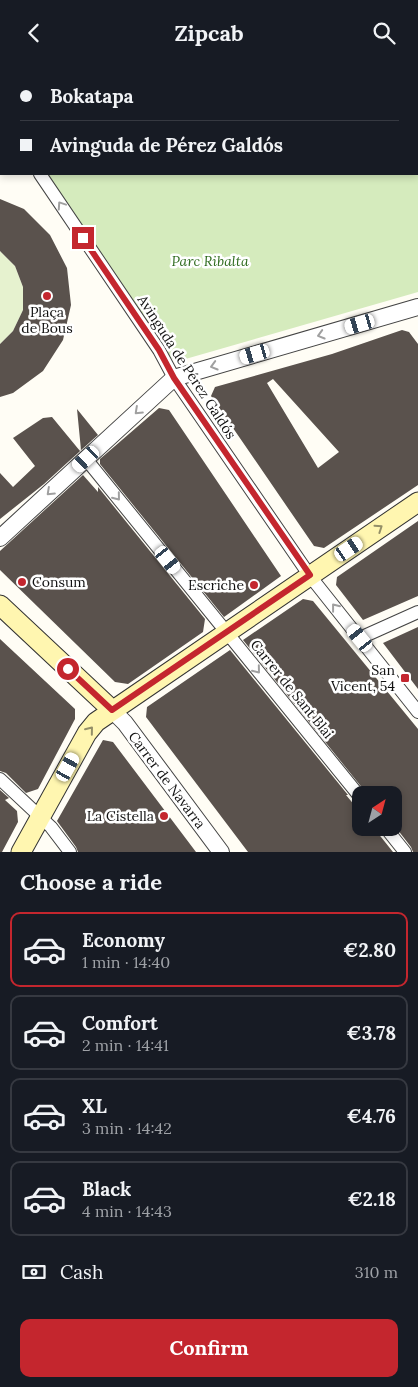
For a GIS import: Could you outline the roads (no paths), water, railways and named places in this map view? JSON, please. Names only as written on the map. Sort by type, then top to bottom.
[{"type":"main road","points":[[21,852],[87,733],[112,710],[418,502]]},
{"type":"main road","points":[[0,605],[112,710]]},
{"type":"street","name":"Avinguda de Pérez Galdós","points":[[41,175],[159,350],[174,378],[310,575],[418,712]]},
{"type":"street","points":[[0,538],[174,378],[416,311]]},
{"type":"street","name":"Carrer de Sant Blai","points":[[86,459],[352,787]]},
{"type":"street","points":[[360,638],[418,611]]},
{"type":"street","name":"Carrer de Navarra","points":[[112,710],[125,723],[222,852]]},
{"type":"street","points":[[0,779],[51,827],[70,852]]},
{"type":"street","points":[[392,836],[405,852]]},
{"type":"place","name":"Plaça de Bous","points":[[47,296]]},
{"type":"place","name":"Consum","points":[[22,582]]},
{"type":"place","name":"Escriche","points":[[254,585]]},
{"type":"place","name":"San Vicent, 54","points":[[405,678]]},
{"type":"place","name":"La Cistella","points":[[164,816]]},
{"type":"park label","name":"Parc Ribalta","points":[[210,261]]}]
